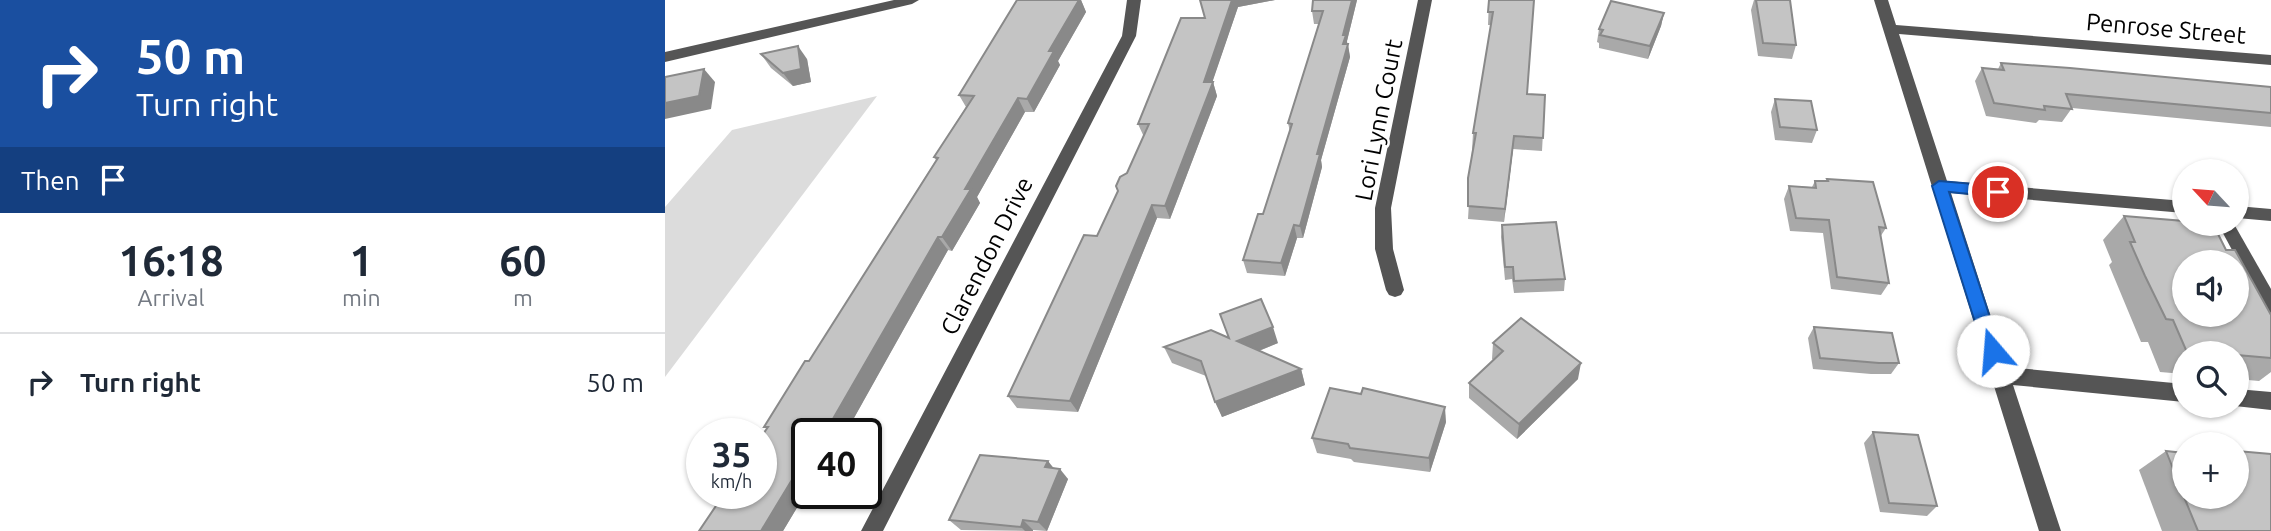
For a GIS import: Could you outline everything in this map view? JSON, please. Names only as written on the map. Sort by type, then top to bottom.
[{"type":"street","points":[[665,57],[912,0]]},
{"type":"street","name":"Clarendon Drive","points":[[872,531],[1129,36],[1134,0]]},
{"type":"street","name":"Lori Lynn Court","points":[[1395,290],[1384,249],[1383,208],[1425,0]]},
{"type":"street","points":[[1881,0],[2050,531]]},
{"type":"street","name":"Penrose Street","points":[[1890,29],[2271,60]]},
{"type":"street","points":[[1939,186],[2172,206]]},
{"type":"street","points":[[2249,213],[2271,215]]},
{"type":"street","points":[[2232,236],[2271,306]]},
{"type":"street","points":[[2000,375],[2172,392]]},
{"type":"street","points":[[2249,399],[2271,401]]},
{"type":"shaded area","points":[[877,96],[665,377],[665,207],[732,130]]},
{"type":"building","points":[[1017,0],[1079,0],[1049,51],[1054,51],[1027,99],[1018,98],[965,189],[971,189],[942,237],[938,237],[834,418],[791,418],[791,481],[777,505],[777,418],[770,418],[938,158],[934,157],[974,96],[959,95]]},
{"type":"building","points":[[1200,0],[1232,0],[1204,82],[1213,82],[1165,206],[1152,205],[1070,401],[1008,396],[1084,235],[1097,236],[1118,191],[1116,186],[1120,177],[1127,173],[1149,124],[1138,124],[1181,18],[1205,18]]},
{"type":"building","points":[[1313,0],[1352,0],[1343,35],[1346,35],[1343,44],[1348,44],[1317,154],[1320,154],[1300,226],[1294,225],[1281,263],[1243,260],[1258,214],[1263,214],[1292,124],[1288,123],[1323,11],[1312,11]]},
{"type":"building","points":[[1489,0],[1534,0],[1527,94],[1545,95],[1543,138],[1514,136],[1505,209],[1468,206],[1468,178],[1476,133],[1473,133],[1493,12],[1488,12]]},
{"type":"building","points":[[1756,0],[1790,0],[1796,45],[1763,43]]},
{"type":"building","points":[[1611,1],[1664,13],[1650,46],[1600,35],[1603,30],[1599,29]]},
{"type":"building","points":[[798,46],[801,69],[783,73],[761,54]]},
{"type":"building","points":[[2001,63],[2271,87],[2271,113],[2066,94],[2072,109],[2044,106],[2045,110],[1994,103],[1982,68],[2004,70]]},
{"type":"building","points":[[704,69],[699,96],[665,103],[665,77]]},
{"type":"building","points":[[1775,99],[1811,101],[1817,130],[1780,127]]},
{"type":"building","points":[[1827,179],[1873,182],[1886,228],[1879,227],[1889,283],[1837,277],[1829,220],[1796,218],[1789,186],[1816,188],[1815,181],[1828,181]]},
{"type":"building","points":[[2124,216],[2172,220],[2172,236],[2219,236],[2226,250],[2172,250],[2172,320],[2166,319],[2130,242],[2135,242]]},
{"type":"building","points":[[1556,222],[1565,279],[1514,281],[1513,267],[1505,267],[1502,225]]},
{"type":"building","points":[[2249,275],[2271,315],[2271,358],[2249,356],[2249,341],[2182,341],[2176,327],[2249,327]]},
{"type":"building","points":[[1261,299],[1273,327],[1237,341],[1301,369],[1215,402],[1201,361],[1164,347],[1211,330],[1229,338],[1220,314]]},
{"type":"building","points":[[1521,318],[1581,363],[1519,424],[1469,383],[1503,351],[1493,343]]},
{"type":"building","points":[[1814,327],[1892,333],[1899,363],[1820,358]]},
{"type":"building","points":[[1330,388],[1361,394],[1363,388],[1445,407],[1429,458],[1350,448],[1348,444],[1312,438]]},
{"type":"building","points":[[1873,432],[1918,435],[1937,506],[1889,503]]},
{"type":"building","points":[[2166,451],[2172,452],[2172,466]]},
{"type":"building","points":[[2249,452],[2271,454],[2271,531],[2198,531],[2189,509],[2249,509]]},
{"type":"building","points":[[980,455],[1048,461],[1045,467],[1060,469],[1038,522],[1023,520],[1021,527],[949,520]]},
{"type":"building","points":[[714,509],[774,509],[761,531],[699,531]]},
{"type":"route","points":[[1993,351],[1939,186],[1998,192]]}]
